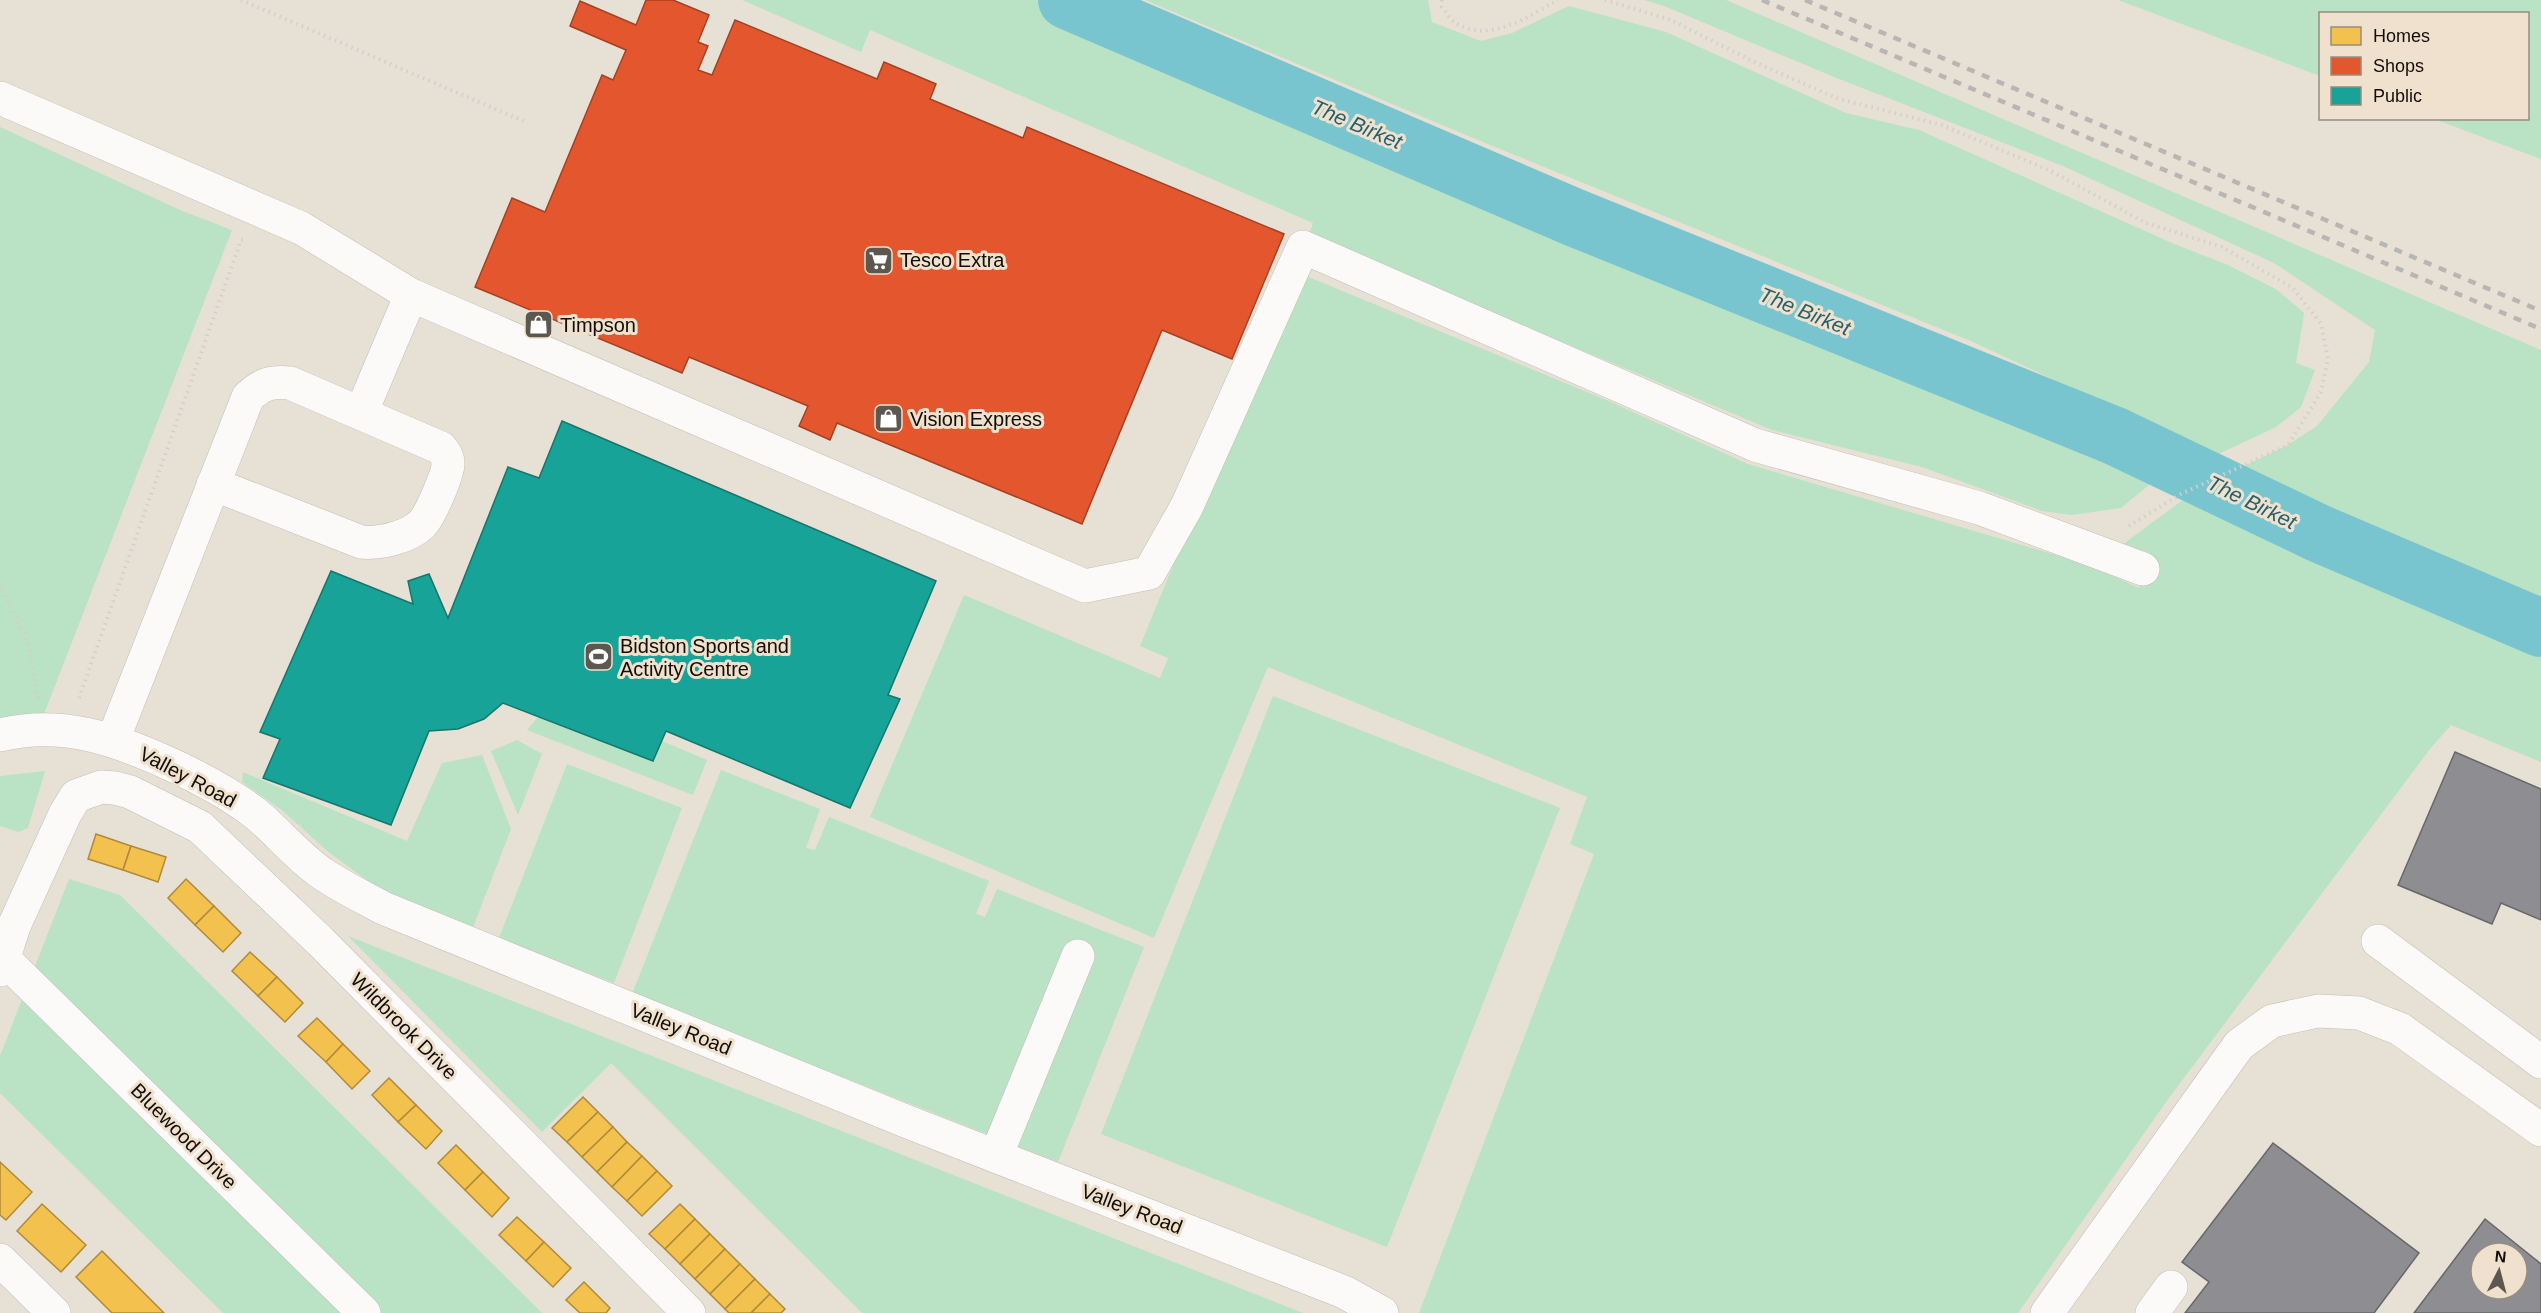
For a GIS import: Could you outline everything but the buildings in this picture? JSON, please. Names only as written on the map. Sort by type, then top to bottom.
[{"type":"street","points":[[0,98],[301,228],[411,295],[1085,586],[1149,573],[1187,506],[1303,247],[1755,445],[1979,508],[2143,569]]},
{"type":"street","points":[[361,413],[411,295]]},
{"type":"street","points":[[113,740],[213,484],[248,397],[260,386],[274,381],[290,383],[361,413],[441,448],[446,455],[448,466],[429,514],[422,525],[404,535],[376,542],[362,542],[213,484]]},
{"type":"street","name":"Valley Road","points":[[0,735],[43,729],[63,730],[113,740],[201,778],[253,812],[322,873],[383,908],[996,1156],[1344,1292],[1382,1313]]},
{"type":"street","name":"Wildbrook Drive","points":[[2,964],[14,926],[64,814],[76,796],[90,790],[115,788],[130,792],[200,827],[320,941],[689,1313]]},
{"type":"street","points":[[2378,941],[2541,1062]]},
{"type":"street","points":[[996,1156],[1078,956]]},
{"type":"street","name":"Bluewood Drive","points":[[2,964],[364,1313]]},
{"type":"street","points":[[2047,1313],[2239,1046],[2272,1021],[2328,1011],[2359,1013],[2400,1029],[2541,1130]]},
{"type":"street","points":[[0,1260],[54,1313]]},
{"type":"street","points":[[2152,1313],[2171,1287]]},
{"type":"path","points":[[241,0],[528,123]]},
{"type":"path","points":[[1442,0],[1442,7],[1456,24],[1481,32],[1514,24],[1558,0]]},
{"type":"path","points":[[1605,0],[1671,20],[1752,61],[1839,99],[1953,130],[2051,171],[2146,223],[2222,247],[2293,288],[2321,324],[2328,358],[2321,392],[2288,445],[2181,494],[2091,550]]},
{"type":"path","points":[[71,696],[81,698],[241,240],[257,240],[270,214]]},
{"type":"path","points":[[0,584],[28,642],[43,729]]},
{"type":"green space","points":[[742,0],[1044,0],[1401,154],[2166,471],[2121,508],[2072,515],[2042,511],[1922,467],[1772,430],[1309,236],[1313,223],[870,30],[861,52]]},
{"type":"green space","points":[[1145,0],[1428,0],[1432,22],[1481,41],[1512,33],[1569,6],[1666,32],[1846,113],[1919,130],[2172,243],[2228,265],[2276,289],[2304,313],[2296,363],[2315,370],[2301,407],[2276,427],[2208,459],[2184,441],[1973,342],[1461,133]]},
{"type":"green space","points":[[1644,0],[1726,0],[2541,350],[2541,607],[2228,474],[2288,445],[2317,426],[2369,362],[2375,330],[2274,263],[2063,166]]},
{"type":"green space","points":[[2118,0],[2541,0],[2541,159],[2437,120],[2529,120],[2529,12],[2319,12],[2319,76]]},
{"type":"green space","points":[[0,127],[180,210],[232,230],[44,714],[0,719]]},
{"type":"green space","points":[[1294,271],[1611,402],[1748,464],[2089,565],[2139,588],[2148,552],[2122,545],[2206,483],[2232,498],[2286,538],[2541,647],[2541,762],[2451,725],[2430,749],[2166,1102],[2018,1313],[1419,1313],[1594,854],[1570,844],[1587,797],[1268,667],[1154,938],[870,817],[964,595],[1160,678],[1168,658],[1140,646]]},
{"type":"green space","points":[[1273,696],[1560,808],[1387,1247],[1101,1134]]},
{"type":"green space","points":[[538,717],[653,761],[662,741],[707,760],[693,795],[527,730]]},
{"type":"green space","points":[[517,740],[542,754],[518,815],[491,751]]},
{"type":"green space","points":[[482,755],[511,829],[472,930],[376,887],[326,850],[283,811],[242,782],[243,772],[407,841],[442,763]]},
{"type":"green space","points":[[567,764],[682,808],[614,983],[499,938]]},
{"type":"green space","points":[[721,770],[820,809],[806,848],[815,850],[829,817],[989,881],[976,914],[985,917],[997,889],[1144,947],[1058,1162],[632,994]]},
{"type":"green space","points":[[45,771],[28,828],[18,832],[0,826],[0,776]]},
{"type":"green space","points":[[69,879],[120,895],[542,1313],[223,1313],[0,1093],[0,1056]]},
{"type":"green space","points":[[348,936],[1303,1313],[862,1313],[611,1063],[542,1132]]},
{"type":"waterway","name":"The Birket","points":[[1067,0],[1573,217],[2115,436],[2318,533],[2541,628]]},
{"type":"railway","points":[[1762,0],[2541,329]]},
{"type":"railway","points":[[1805,0],[2541,311]]},
{"type":"place","name":"Tesco Extra","points":[[879,260]]},
{"type":"place","name":"Timpson","points":[[539,325]]},
{"type":"place","name":"Vision Express","points":[[889,419]]},
{"type":"place","name":"Bidston Sports and Activity Centre","points":[[599,657]]}]
